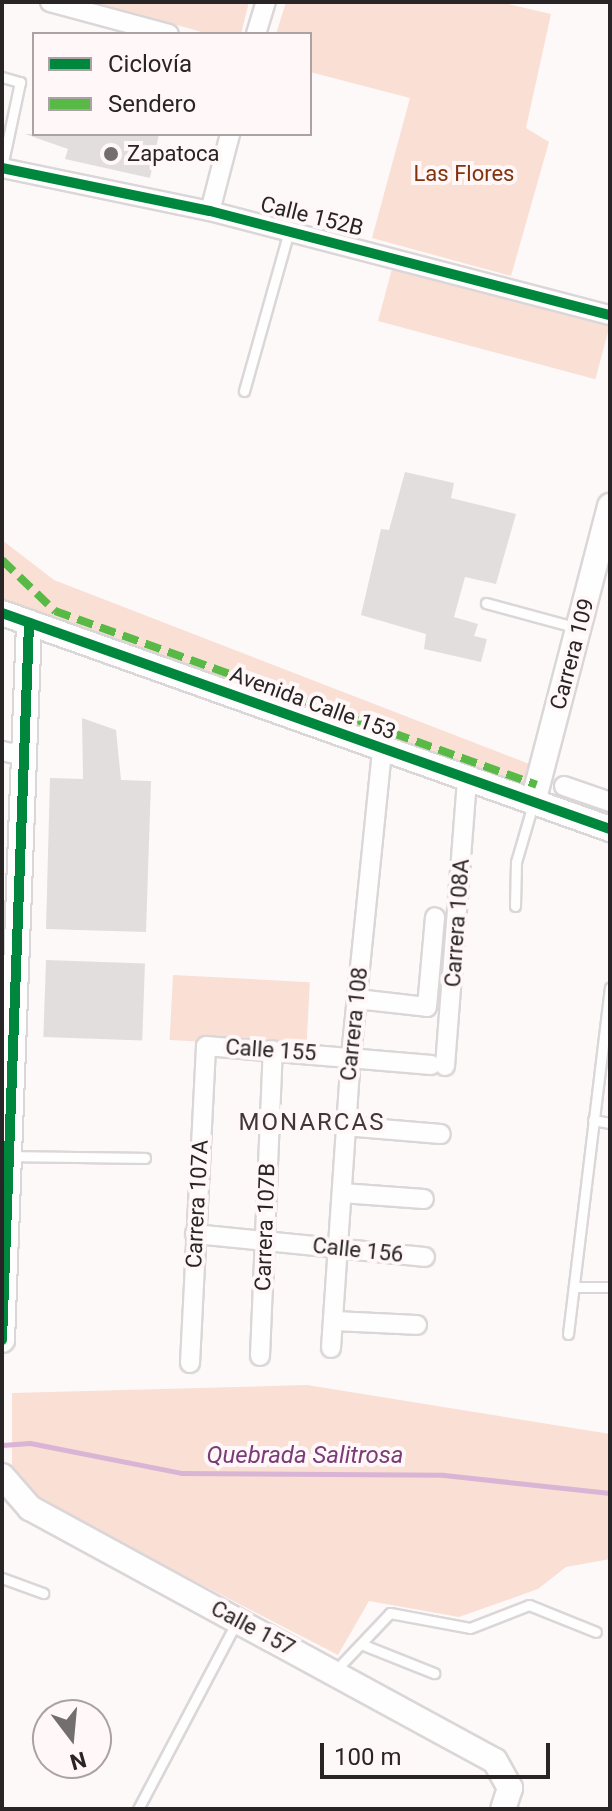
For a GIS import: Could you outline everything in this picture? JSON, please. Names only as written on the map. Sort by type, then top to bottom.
[{"type":"street","points":[[50,2],[162,32]]},
{"type":"street","points":[[257,32],[266,2]]},
{"type":"street","points":[[210,211],[229,136]]},
{"type":"street","name":"Calle 152B","points":[[2,168],[210,211],[610,315]]},
{"type":"street","name":"Carrera 109","points":[[533,802],[610,506]]},
{"type":"street","name":"Avenida Calle 153","points":[[2,613],[610,829]]},
{"type":"street","points":[[2,1340],[13,754],[29,623]]},
{"type":"street","name":"Carrera 108","points":[[331,1348],[345,1126],[382,749]]},
{"type":"street","name":"Carrera 108A","points":[[438,1066],[467,779]]},
{"type":"street","points":[[564,786],[610,802]]},
{"type":"street","points":[[357,999],[427,1007],[435,917]]},
{"type":"street","name":"Calle 155","points":[[206,1046],[351,1056],[438,1066]]},
{"type":"street","name":"Carrera 107A","points":[[190,1363],[206,1046]]},
{"type":"street","name":"Carrera 107B","points":[[260,1356],[273,1050]]},
{"type":"street","points":[[345,1126],[441,1134]]},
{"type":"street","points":[[342,1193],[424,1199]]},
{"type":"street","name":"Calle 156","points":[[195,1234],[425,1257]]},
{"type":"street","points":[[333,1321],[417,1325]]},
{"type":"street","name":"Calle 157","points":[[2,1476],[30,1508],[495,1761],[507,1777],[509,1807]]},
{"type":"lane","points":[[2,77],[20,82],[7,116],[2,168]]},
{"type":"lane","points":[[244,391],[289,231]]},
{"type":"lane","points":[[486,603],[578,628]]},
{"type":"lane","points":[[515,906],[516,862],[533,802]]},
{"type":"lane","points":[[568,1334],[610,988]]},
{"type":"lane","points":[[593,1120],[610,1123]]},
{"type":"lane","points":[[6,1148],[145,1158]]},
{"type":"lane","points":[[574,1287],[610,1287]]},
{"type":"lane","points":[[2,1578],[43,1593]]},
{"type":"lane","points":[[334,1672],[390,1613],[470,1628],[529,1605],[596,1632]]},
{"type":"lane","points":[[138,1809],[237,1620]]},
{"type":"lane","points":[[361,1644],[434,1673]]},
{"type":"green space","points":[[94,2],[249,2],[242,32],[202,32]]},
{"type":"green space","name":"Las Flores","points":[[286,2],[500,2],[551,14],[526,128],[549,142],[511,276],[372,238],[410,98],[312,73],[312,32],[277,32]]},
{"type":"green space","points":[[393,265],[610,323],[595,379],[378,321]]},
{"type":"green space","points":[[2,540],[54,580],[532,765],[522,795],[2,601]]},
{"type":"green space","points":[[173,975],[310,982],[306,1047],[170,1040]]},
{"type":"green space","points":[[307,1385],[610,1434],[610,1559],[566,1567],[538,1589],[459,1617],[369,1601],[338,1655],[34,1496],[12,1470],[12,1393]]},
{"type":"building","name":"Zapatoca","points":[[25,134],[159,136],[150,178],[65,159],[68,149]]},
{"type":"building","points":[[405,472],[454,483],[451,498],[516,514],[496,584],[465,577],[454,617],[478,624],[474,636],[487,639],[481,662],[424,649],[426,634],[361,615],[381,529],[389,530]]},
{"type":"building","points":[[82,718],[116,730],[121,780],[151,781],[146,932],[46,929],[50,778],[83,779]]},
{"type":"building","points":[[46,960],[145,963],[142,1040],[43,1037]]},
{"type":"waterway","name":"Quebrada Salitrosa","points":[[2,1445],[30,1443],[181,1473],[444,1475],[610,1493]]},
{"type":"marked path","points":[[2,560],[55,611],[537,785]]},
{"type":"cycle path","points":[[2,168],[210,211],[610,315]]},
{"type":"cycle path","points":[[2,613],[610,829]]},
{"type":"cycle path","points":[[2,1340],[29,623]]},
{"type":"place","name":"Zapatoca","points":[[111,154]]},
{"type":"district","name":"MONARCAS","points":[[312,1123]]}]
